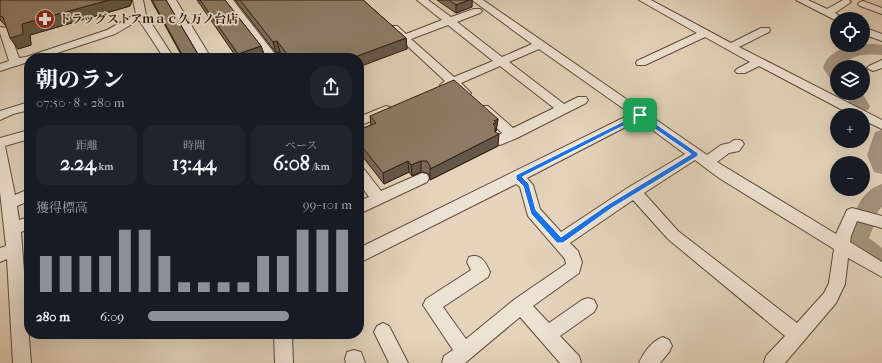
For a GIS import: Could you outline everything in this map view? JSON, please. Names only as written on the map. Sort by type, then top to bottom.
[{"type":"street","points":[[138,0],[141,15],[166,53]]},
{"type":"street","points":[[171,0],[203,53]]},
{"type":"street","points":[[228,0],[269,53]]},
{"type":"street","points":[[422,0],[563,110]]},
{"type":"street","points":[[477,0],[708,163],[747,189],[882,270]]},
{"type":"street","points":[[644,0],[759,62],[882,125]]},
{"type":"street","points":[[801,0],[828,13],[846,2]]},
{"type":"street","points":[[863,4],[882,11]]},
{"type":"street","points":[[404,38],[477,11]]},
{"type":"street","points":[[46,53],[111,32],[141,15]]},
{"type":"street","points":[[382,19],[512,134]]},
{"type":"street","points":[[878,37],[882,27]]},
{"type":"street","points":[[0,30],[4,30],[15,63]]},
{"type":"street","points":[[731,47],[765,30]]},
{"type":"street","points":[[641,63],[706,33]]},
{"type":"street","points":[[439,88],[541,44]]},
{"type":"street","points":[[0,68],[24,60]]},
{"type":"street","points":[[741,71],[759,62]]},
{"type":"street","points":[[500,140],[582,100]]},
{"type":"street","points":[[364,120],[395,106]]},
{"type":"street","points":[[0,116],[9,111],[24,107]]},
{"type":"street","points":[[364,254],[640,115]]},
{"type":"street","points":[[0,143],[24,136]]},
{"type":"street","points":[[708,163],[713,157],[726,148],[734,148],[738,144]]},
{"type":"street","points":[[0,148],[5,200],[13,229],[23,296],[22,363]]},
{"type":"street","points":[[560,241],[610,206],[696,154]]},
{"type":"street","points":[[451,363],[521,305],[573,268],[574,262],[572,256],[533,212],[526,184],[518,177]]},
{"type":"street","points":[[364,206],[422,178]]},
{"type":"street","points":[[364,180],[379,199]]},
{"type":"street","points":[[634,192],[673,235],[798,335]]},
{"type":"street","points":[[5,200],[24,196]]},
{"type":"street","points":[[773,363],[830,298],[837,284],[843,236],[852,214],[882,222]]},
{"type":"street","points":[[13,229],[24,224]]},
{"type":"street","points":[[0,255],[15,249]]},
{"type":"street","points":[[465,352],[432,305],[482,272],[475,262]]},
{"type":"street","points":[[521,305],[572,363]]},
{"type":"street","points":[[547,335],[588,306]]},
{"type":"street","points":[[383,332],[399,363]]},
{"type":"street","points":[[283,339],[284,363]]},
{"type":"street","points":[[648,363],[663,346]]},
{"type":"building","points":[[0,0],[109,0],[22,24],[23,34],[10,38],[3,17],[0,16]]},
{"type":"building","points":[[152,0],[166,0],[197,53],[181,53]]},
{"type":"building","points":[[200,0],[225,0],[261,46],[237,53]]},
{"type":"building","points":[[240,0],[363,0],[406,38],[364,54],[286,53],[277,41],[273,42]]},
{"type":"building","points":[[449,0],[469,0],[456,5]]},
{"type":"building","points":[[454,80],[498,119],[494,121],[496,123],[493,124],[495,126],[495,132],[499,134],[430,169],[427,161],[421,161],[411,165],[408,161],[383,173],[364,149],[364,128],[376,123],[370,116]]},
{"type":"waterway","points":[[837,60],[845,54],[856,50],[882,50]]},
{"type":"waterway","points":[[857,100],[861,106]]},
{"type":"waterway","points":[[882,137],[877,152],[879,162],[882,166]]},
{"type":"waterway","points":[[865,215],[869,205],[882,193]]},
{"type":"waterway","points":[[864,220],[856,241],[866,251],[882,260]]},
{"type":"place","name":"ドラッグストアｍａｃ久万ノ台店","points":[[45,19]]},
{"type":"route","points":[[640,115],[696,154],[610,206],[560,241],[533,212],[526,184],[518,177],[640,115]]}]
